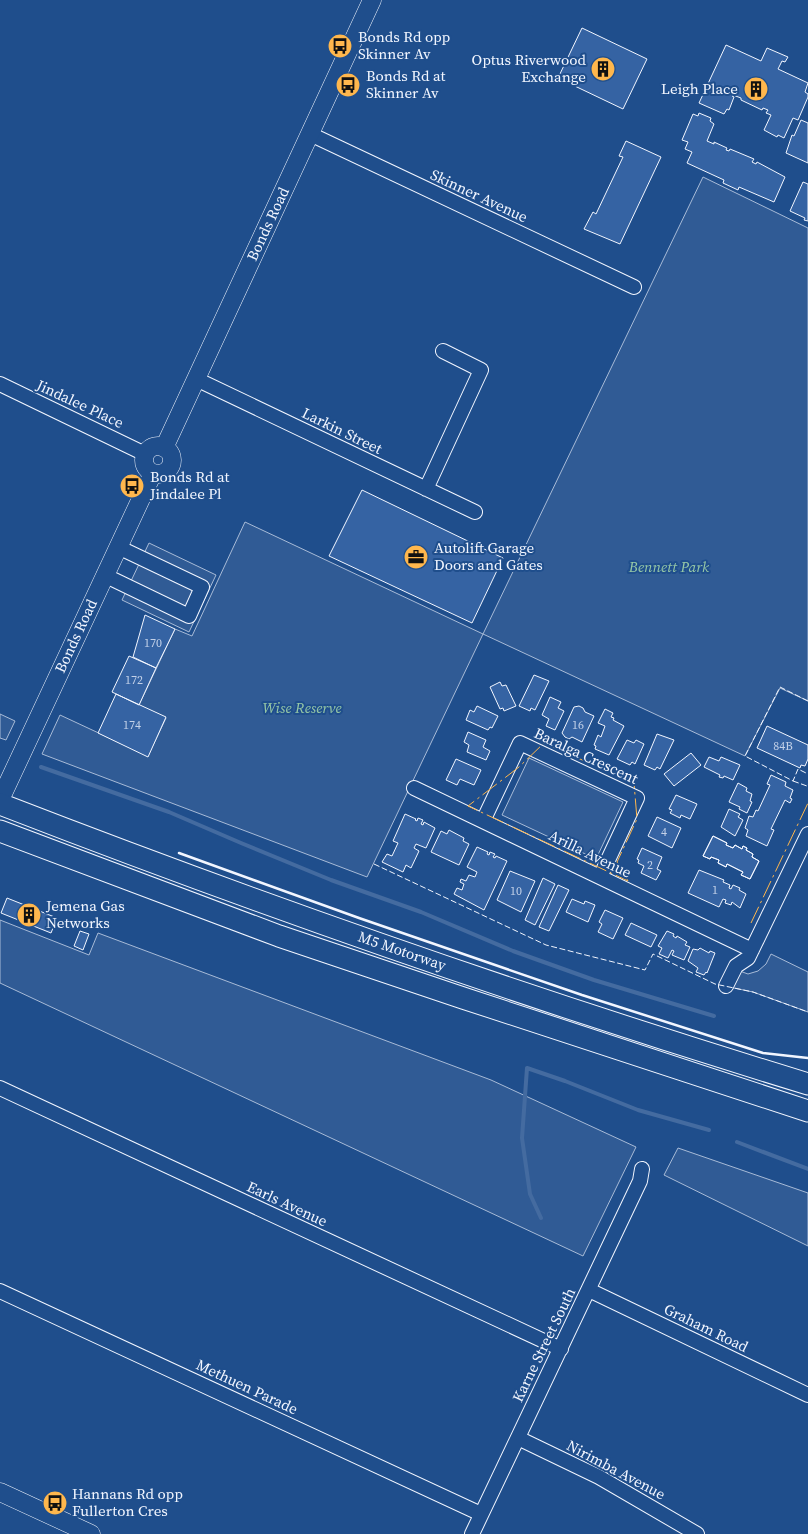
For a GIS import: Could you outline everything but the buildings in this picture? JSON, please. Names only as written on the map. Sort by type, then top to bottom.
[{"type":"highway","name":"M5 Motorway","points":[[0,804],[354,935],[536,997],[808,1084]]},
{"type":"highway","name":"M5 Motorway","points":[[0,831],[279,936],[808,1111]]},
{"type":"main road","name":"Bonds Road","points":[[164,448],[372,0]]},
{"type":"main road","points":[[160,446],[171,454],[172,464],[162,474],[153,473],[144,463],[145,454],[152,447],[160,446]]},
{"type":"main road","name":"Bonds Road","points":[[0,800],[153,473]]},
{"type":"main road","points":[[0,1492],[84,1532]]},
{"type":"street","name":"Skinner Avenue","points":[[310,134],[634,287]]},
{"type":"street","points":[[426,489],[481,370],[443,351]]},
{"type":"street","name":"Larkin Street","points":[[196,379],[475,512]]},
{"type":"street","name":"Jindalee Place","points":[[0,384],[145,454]]},
{"type":"street","points":[[104,575],[188,616],[192,608],[202,587],[118,547]]},
{"type":"street","name":"Baralga Crescent","points":[[483,822],[520,743],[637,798],[600,878]]},
{"type":"street","name":"Arilla Avenue","points":[[414,788],[600,878],[750,954]]},
{"type":"street","points":[[726,986],[736,966],[750,954],[808,834]]},
{"type":"street","name":"Earls Avenue","points":[[0,1088],[561,1349]]},
{"type":"street","name":"Karne Street South","points":[[472,1534],[640,1182],[642,1169]]},
{"type":"street","name":"Graham Road","points":[[589,1290],[808,1395]]},
{"type":"street","name":"Methuen Parade","points":[[0,1291],[481,1514]]},
{"type":"street","name":"Nirimba Avenue","points":[[518,1438],[599,1477],[697,1534]]},
{"type":"shaded area","name":"Bennett Park","points":[[703,177],[808,228],[808,701],[780,688],[745,756],[483,634]]},
{"type":"shaded area","name":"Wise Reserve","points":[[245,522],[483,634],[367,877],[42,754],[60,715],[148,756],[166,718],[139,705],[175,629],[192,636]]},
{"type":"shaded area","points":[[149,543],[216,575],[189,632],[122,600]]},
{"type":"shaded area","points":[[0,714],[15,721],[6,740],[0,738]]},
{"type":"shaded area","points":[[529,758],[623,802],[596,859],[502,815]]},
{"type":"shaded area","points":[[0,920],[89,955],[98,933],[491,1080],[636,1147],[583,1256],[0,983]]},
{"type":"shaded area","points":[[771,954],[808,972],[808,1012],[753,992],[729,987],[737,970],[748,974],[758,971],[766,964]]},
{"type":"shaded area","points":[[678,1148],[808,1193],[808,1246],[664,1175]]},
{"type":"waterway","points":[[41,767],[169,812],[331,880],[421,912],[513,951],[594,980],[714,1016]]},
{"type":"waterway","points":[[541,1218],[530,1194],[522,1138],[527,1068],[638,1110],[709,1130]]},
{"type":"waterway","points":[[737,1142],[808,1169]]},
{"type":"fence","points":[[808,701],[780,687],[745,756],[793,781],[798,769],[808,774]]},
{"type":"fence","points":[[793,781],[807,786],[808,784]]},
{"type":"fence","points":[[374,864],[546,945],[645,970],[653,954],[715,984],[753,992],[808,1012]]},
{"type":"wall","points":[[179,853],[582,995],[763,1053],[808,1058]]},
{"type":"power","points":[[544,743],[634,783],[637,819],[617,862],[628,881],[468,806],[519,767],[544,743]]},
{"type":"power","points":[[751,923],[808,803]]},
{"type":"place","name":"Bonds Rd opp Skinner Av","points":[[340,46]]},
{"type":"place","name":"Optus Riverwood Exchange","points":[[603,69]]},
{"type":"place","name":"Bonds Rd at Skinner Av","points":[[348,85]]},
{"type":"place","name":"Leigh Place","points":[[756,89]]},
{"type":"place","name":"Bonds Rd at Jindalee Pl","points":[[132,486]]},
{"type":"place","name":"Autolift Garage Doors and Gates","points":[[416,557]]},
{"type":"place","name":"Jemena Gas Networks","points":[[29,915]]},
{"type":"place","name":"Hannans Rd opp Fullerton Cres","points":[[55,1503]]}]
